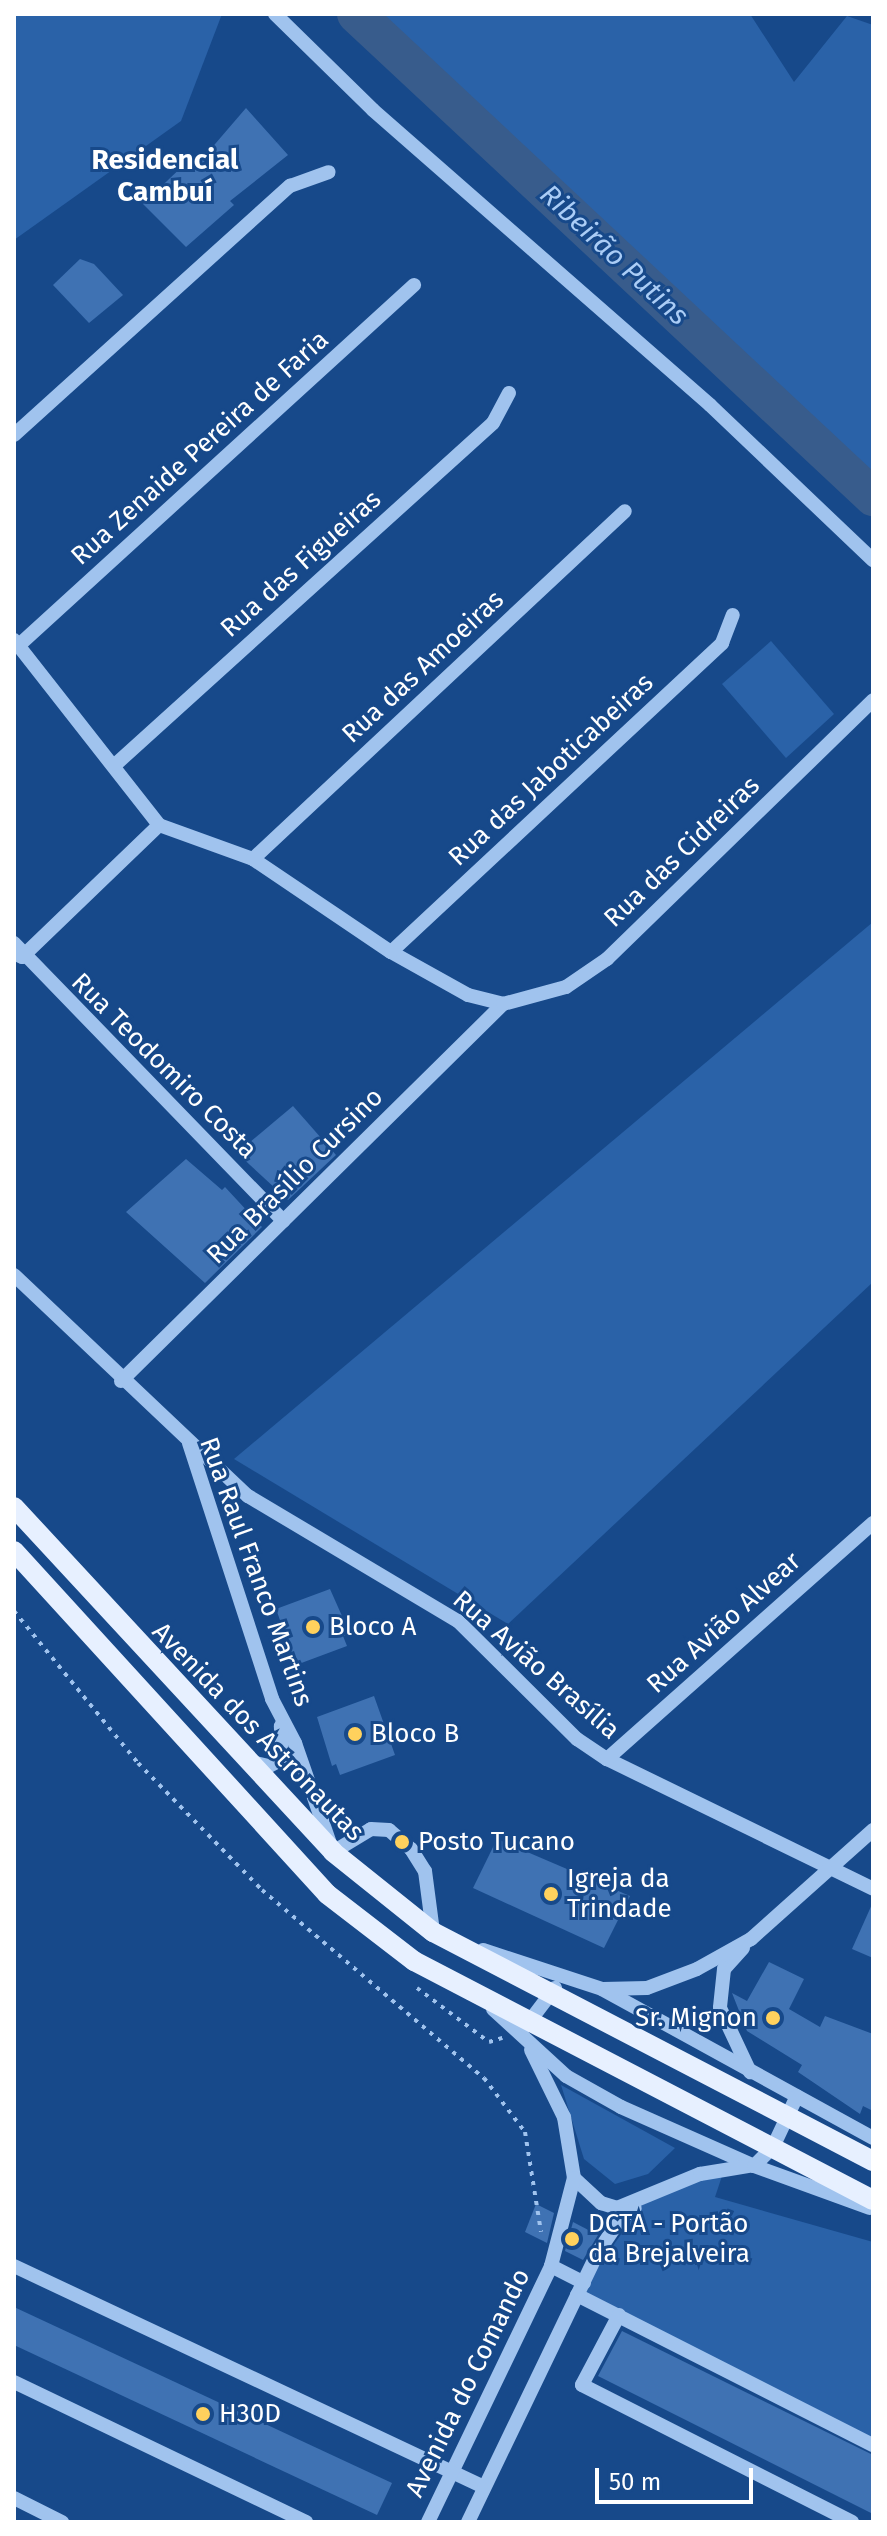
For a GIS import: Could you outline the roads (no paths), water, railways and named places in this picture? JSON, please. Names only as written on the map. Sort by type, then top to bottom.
[{"type":"main road","name":"Avenida dos Astronautas","points":[[14,1507],[241,1757],[333,1852],[433,1932],[873,2161]]},
{"type":"main road","points":[[14,1551],[327,1894],[414,1961],[475,1993],[525,2027],[773,2147],[873,2200]]},
{"type":"street","points":[[275,14],[373,110],[710,405],[873,560]]},
{"type":"street","points":[[14,435],[290,186],[329,172]]},
{"type":"street","name":"Rua Zenaide Pereira de Faria","points":[[16,643],[414,285]]},
{"type":"street","name":"Rua das Figueiras","points":[[116,764],[493,423],[509,393]]},
{"type":"street","name":"Rua das Amoeiras","points":[[253,859],[625,511]]},
{"type":"street","name":"Rua das Jaboticabeiras","points":[[391,952],[722,643],[733,615]]},
{"type":"street","points":[[16,643],[116,764],[159,825],[253,859],[391,952],[468,995],[503,1004]]},
{"type":"street","name":"Rua das Cidreiras","points":[[503,1004],[566,987],[607,959],[873,700]]},
{"type":"street","points":[[18,955],[159,825]]},
{"type":"street","name":"Rua Teodomiro Costa","points":[[14,943],[18,955],[283,1221]]},
{"type":"street","name":"Rua Brasílio Cursino","points":[[121,1381],[503,1004]]},
{"type":"street","name":"Rua Raul Franco Martins","points":[[14,1275],[189,1443],[272,1699],[295,1743],[333,1852]]},
{"type":"street","name":"Rua Avião Brasília","points":[[189,1443],[248,1496],[458,1621],[577,1739],[607,1759],[873,1889]]},
{"type":"street","name":"Rua Avião Alvear","points":[[607,1759],[873,1523]]},
{"type":"street","points":[[241,1757],[259,1766],[282,1759],[285,1747],[272,1699]]},
{"type":"street","points":[[333,1852],[371,1829],[389,1830],[411,1849],[425,1871],[433,1932],[602,1989],[873,2138]]},
{"type":"street","points":[[750,2072],[725,2023],[719,1987],[724,1969],[751,1939],[873,1830]]},
{"type":"street","points":[[602,1989],[647,1988],[697,1969],[751,1939]]},
{"type":"street","points":[[525,2027],[562,1977]]},
{"type":"street","points":[[525,2027],[566,2076],[668,2131],[754,2166],[873,2208]]},
{"type":"street","points":[[525,2027],[564,2117],[574,2178],[585,2193],[617,2208],[645,2200],[700,2174],[754,2166],[773,2147],[790,2118],[797,2096]]},
{"type":"street","name":"Avenida do Comando","points":[[428,2522],[551,2266],[574,2178]]},
{"type":"street","points":[[468,2522],[581,2289],[621,2218],[645,2200]]},
{"type":"street","points":[[14,2266],[484,2487]]},
{"type":"street","points":[[551,2266],[619,2315],[873,2445]]},
{"type":"street","points":[[619,2315],[582,2385],[852,2522]]},
{"type":"street","points":[[14,2382],[306,2522]]},
{"type":"street","points":[[14,2498],[62,2522]]},
{"type":"waterway","name":"Ribeirão Putins","points":[[356,14],[873,497]]},
{"type":"place","name":"Bloco A","points":[[313,1627]]},
{"type":"place","name":"Bloco B","points":[[355,1734]]},
{"type":"place","name":"Posto Tucano","points":[[402,1842]]},
{"type":"place","name":"Igreja da Trindade","points":[[551,1894]]},
{"type":"place","name":"Sr. Mignon","points":[[773,2018]]},
{"type":"place","name":"DCTA - Portão da Brejalveira","points":[[572,2239]]},
{"type":"place","name":"H30D","points":[[203,2414]]},
{"type":"district","name":"Residencial Cambuí","points":[[165,176]]}]
